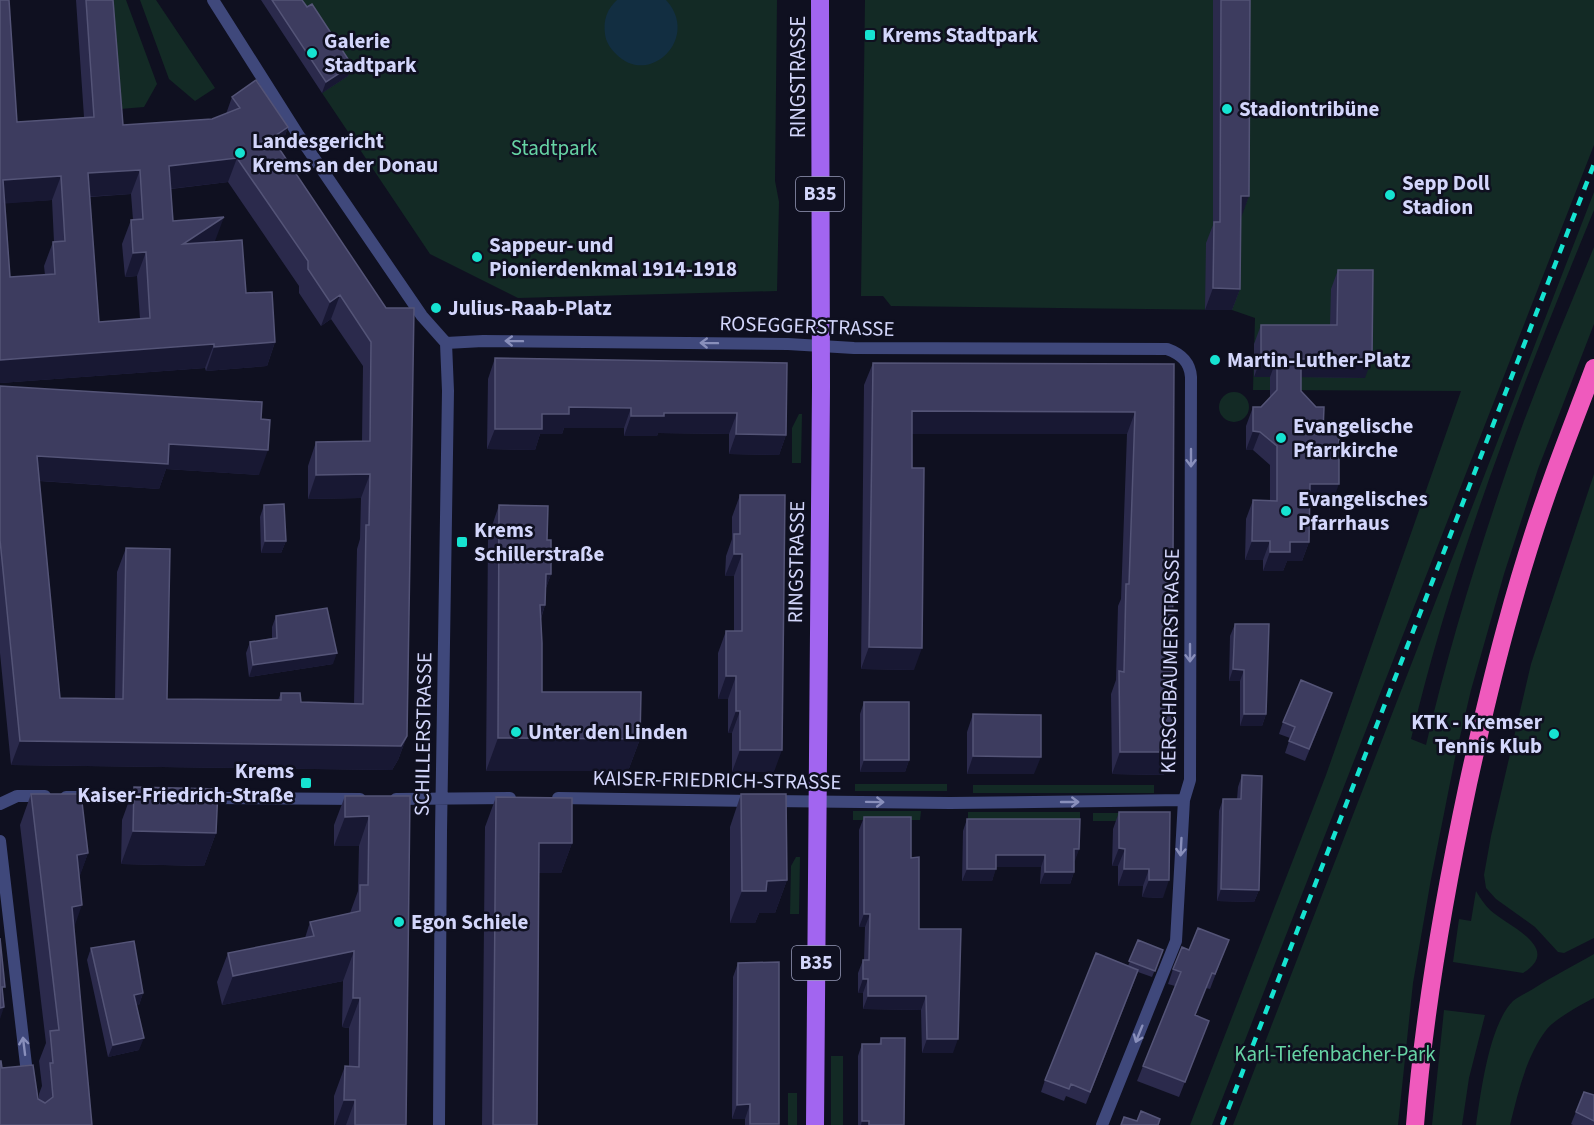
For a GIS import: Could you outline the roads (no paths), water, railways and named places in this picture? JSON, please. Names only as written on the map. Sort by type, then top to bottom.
[{"type":"highway","points":[[1415,1125],[1430,988],[1447,883],[1487,695],[1553,475],[1594,368]]},
{"type":"main road","name":"RINGSTRASSE","points":[[815,1125],[820,0]]},
{"type":"street","points":[[213,0],[299,136],[422,316],[446,343]]},
{"type":"street","name":"ROSEGGERSTRASSE","points":[[446,343],[788,344],[854,348],[1167,350],[1178,353],[1190,367],[1191,399]]},
{"type":"street","name":"SCHILLERSTRASSE","points":[[439,1125],[448,391],[446,343]]},
{"type":"street","name":"KERSCHBAUMERSTRASSE","points":[[1102,1125],[1176,941],[1184,800],[1190,780],[1191,399]]},
{"type":"street","points":[[0,804],[18,796],[154,797]]},
{"type":"street","points":[[189,798],[523,798]]},
{"type":"street","name":"KAISER-FRIEDRICH-STRASSE","points":[[547,798],[951,803],[1184,800]]},
{"type":"street","points":[[0,841],[29,1090]]},
{"type":"water","points":[[617,0],[666,0],[675,15],[678,29],[674,43],[656,62],[643,65],[629,63],[616,54],[609,45],[605,34],[605,19]]},
{"type":"railway","points":[[1222,1125],[1594,164]]},
{"type":"place","name":"Krems Stadtpark","points":[[870,35]]},
{"type":"place","name":"Galerie Stadtpark","points":[[312,53]]},
{"type":"place","name":"Stadiontribüne","points":[[1227,109]]},
{"type":"place","name":"Landesgericht Krems an der Donau","points":[[240,153]]},
{"type":"place","name":"Sepp Doll Stadion","points":[[1390,195]]},
{"type":"place","name":"Sappeur- und Pionierdenkmal 1914-1918","points":[[477,257]]},
{"type":"place","name":"Julius-Raab-Platz","points":[[436,308]]},
{"type":"place","name":"Martin-Luther-Platz","points":[[1215,360]]},
{"type":"place","name":"Evangelische Pfarrkirche","points":[[1281,438]]},
{"type":"place","name":"Evangelisches Pfarrhaus","points":[[1286,511]]},
{"type":"place","name":"Krems Schillerstraße","points":[[462,542]]},
{"type":"place","name":"Unter den Linden","points":[[516,732]]},
{"type":"place","name":"KTK - Kremser Tennis Klub","points":[[1554,734]]},
{"type":"place","name":"Krems Kaiser-Friedrich-Straße","points":[[306,783]]},
{"type":"place","name":"Egon Schiele","points":[[399,922]]},
{"type":"park label","name":"Stadtpark","points":[[554,148]]},
{"type":"park label","name":"Karl-Tiefenbacher-Park","points":[[1335,1054]]}]
